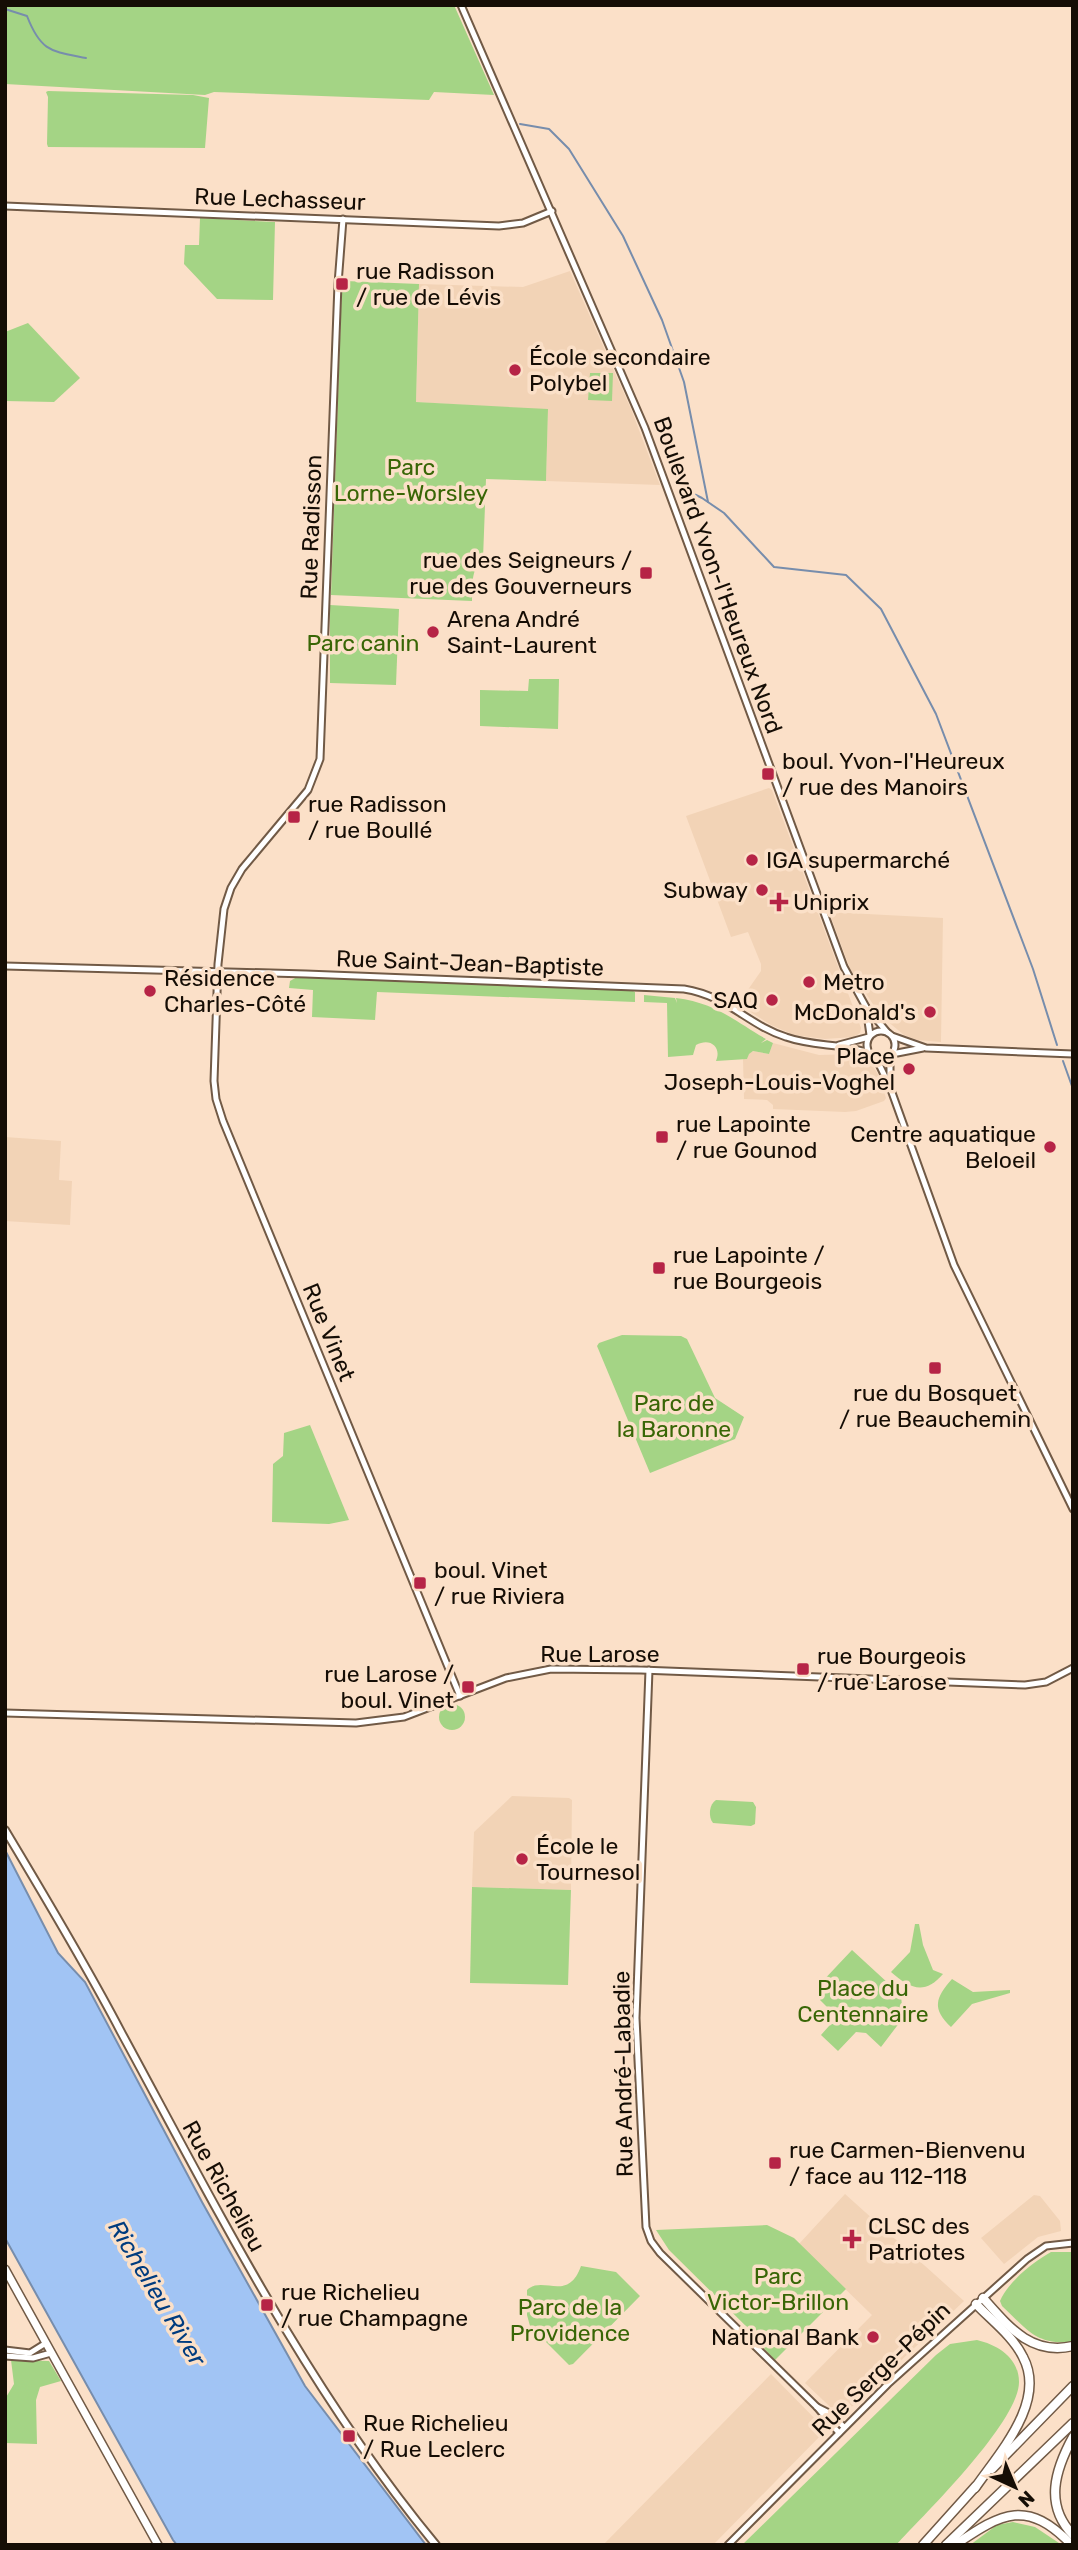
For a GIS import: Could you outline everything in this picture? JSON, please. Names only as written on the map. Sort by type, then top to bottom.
[{"type":"highway","points":[[980,2301],[1025,2340],[1048,2348],[1073,2346]]},
{"type":"highway","points":[[975,2488],[1019,2421],[1030,2385],[1028,2370],[1021,2353],[980,2301]]},
{"type":"highway","points":[[923,2545],[1073,2386]]},
{"type":"highway","points":[[946,2545],[1073,2423]]},
{"type":"highway","points":[[1073,2437],[1058,2469],[1054,2493],[1059,2515],[1073,2535]]},
{"type":"highway","points":[[955,2545],[990,2522],[1019,2515],[1046,2522],[1072,2545]]},
{"type":"main road","name":"Rue Richelieu","points":[[5,1830],[91,1976],[220,2217],[290,2337],[372,2463],[436,2545]]},
{"type":"main road","points":[[5,2269],[158,2545]]},
{"type":"street","name":"Boulevard Yvon-l'Heureux Nord","points":[[461,5],[654,451],[841,960],[866,1007],[889,1034]]},
{"type":"street","name":"Rue Lechasseur","points":[[5,206],[507,226],[523,223],[552,211]]},
{"type":"street","name":"Rue Radisson","points":[[218,972],[222,919],[231,888],[248,860],[309,790],[320,759],[338,284],[343,219]]},
{"type":"street","name":"Rue Saint-Jean-Baptiste","points":[[5,966],[684,989],[718,998],[787,1038],[857,1049],[873,1056]]},
{"type":"street","name":"Rue Vinet","points":[[218,972],[214,1081],[220,1115],[460,1696]]},
{"type":"street","name":"Boulevard Yvon-l'Heureux Nord","points":[[866,1007],[870,1036]]},
{"type":"street","points":[[926,1048],[878,1031],[870,1036],[867,1047],[890,1087],[955,1267],[1073,1509]]},
{"type":"street","points":[[889,1034],[895,1046],[891,1055],[890,1087]]},
{"type":"street","name":"Rue Saint-Jean-Baptiste","points":[[836,1045],[870,1036]]},
{"type":"street","points":[[873,1056],[884,1058],[926,1048],[1073,1054]]},
{"type":"street","name":"Rue Larose","points":[[5,1713],[356,1723],[404,1717],[506,1678],[537,1671],[572,1668],[1025,1685],[1046,1682],[1073,1668]]},
{"type":"street","name":"Rue André-Labadie","points":[[649,1670],[636,2018],[646,2227],[660,2253],[817,2407],[839,2432]]},
{"type":"street","name":"Rue Serge-Pépin","points":[[728,2545],[888,2384],[1038,2250],[1056,2244],[1073,2243]]},
{"type":"street","points":[[5,2350],[30,2353],[46,2343]]},
{"type":"street","points":[[5,2356],[33,2358],[51,2353]]},
{"type":"street","name":"Rue André-Labadie","points":[[817,2407],[829,2413],[844,2427]]},
{"type":"shaded area","name":"École secondaire Polybel","points":[[570,271],[631,409],[660,485],[546,481],[548,410],[416,402],[419,284],[523,287]]},
{"type":"shaded area","points":[[769,788],[861,1028],[860,1033],[854,1037],[825,1039],[794,1035],[771,1025],[738,1004],[761,971],[761,964],[748,932],[731,937],[686,816]]},
{"type":"shaded area","points":[[829,912],[943,918],[941,1042],[917,1040],[904,1035],[880,1015],[850,969]]},
{"type":"shaded area","points":[[773,1043],[819,1055],[855,1054],[862,1057],[873,1066],[879,1076],[886,1098],[856,1111],[845,1112],[773,1109],[773,1105],[767,1100],[744,1099],[743,1059],[747,1059],[748,1054],[753,1051],[769,1054]]},
{"type":"shaded area","points":[[5,1137],[61,1141],[59,1180],[72,1181],[70,1225],[5,1221]]},
{"type":"shaded area","name":"École le Tournesol","points":[[512,1796],[572,1800],[571,1890],[472,1887],[474,1832]]},
{"type":"shaded area","points":[[845,2194],[964,2301],[841,2417],[805,2383],[872,2315],[799,2244]]},
{"type":"shaded area","points":[[1034,2195],[1040,2196],[1060,2221],[1061,2231],[1038,2237],[1004,2264],[981,2238]]},
{"type":"shaded area","points":[[771,2374],[826,2430],[713,2545],[589,2545],[604,2544]]},
{"type":"green space","points":[[5,5],[454,5],[494,95],[434,92],[429,100],[214,92],[205,95],[5,84]]},
{"type":"green space","points":[[48,91],[193,95],[209,98],[205,148],[48,147]]},
{"type":"green space","points":[[200,218],[275,222],[273,300],[217,299],[184,264],[185,245],[199,245]]},
{"type":"green space","name":"Parc Lorne-Worsley","points":[[345,281],[419,284],[416,402],[548,409],[546,481],[486,479],[483,559],[474,573],[472,601],[331,595],[342,284]]},
{"type":"green space","points":[[28,323],[80,378],[54,402],[5,401],[5,332]]},
{"type":"green space","points":[[590,373],[613,373],[612,401],[588,400]]},
{"type":"green space","name":"Parc canin","points":[[330,605],[399,609],[396,685],[330,683]]},
{"type":"green space","points":[[529,679],[559,679],[558,729],[480,726],[480,690],[528,691]]},
{"type":"green space","points":[[297,977],[631,990],[635,992],[635,1002],[377,992],[375,1020],[312,1017],[313,990],[289,988],[290,981]]},
{"type":"green space","points":[[644,995],[675,998],[677,1003],[676,998],[690,1000],[713,1008],[766,1039],[761,1043],[767,1040],[773,1043],[769,1054],[753,1051],[747,1059],[716,1061],[716,1048],[706,1042],[696,1045],[693,1055],[668,1057],[667,1003],[644,1002]]},
{"type":"green space","name":"Parc de la Baronne","points":[[622,1335],[681,1336],[687,1339],[715,1398],[744,1417],[735,1439],[650,1473],[597,1346]]},
{"type":"green space","points":[[310,1425],[349,1520],[329,1524],[272,1522],[273,1464],[283,1456],[284,1433]]},
{"type":"green space","points":[[452,1704],[461,1708],[465,1717],[461,1726],[452,1730],[443,1726],[439,1717],[443,1708]]},
{"type":"green space","points":[[716,1800],[753,1802],[756,1807],[755,1824],[713,1823],[710,1811]]},
{"type":"green space","points":[[472,1887],[571,1890],[568,1985],[470,1983]]},
{"type":"green space","name":"Place du Centennaire","points":[[915,1924],[919,1924],[923,1945],[933,1970],[943,1974],[924,1987],[911,1986],[891,1972],[910,1952]]},
{"type":"green space","name":"Place du Centennaire","points":[[852,1950],[901,1995],[903,2018],[881,2047],[866,2033],[856,2032],[838,2051],[821,2035],[837,2017],[820,2000],[822,1994],[819,1985]]},
{"type":"green space","points":[[952,1979],[973,1992],[1010,1990],[1010,1993],[972,2004],[951,2027],[941,2015],[938,2003]]},
{"type":"green space","name":"Parc Victor-Brillon","points":[[767,2225],[794,2238],[846,2289],[775,2360],[759,2343],[757,2337],[669,2250],[656,2230]]},
{"type":"green space","points":[[1051,2252],[1073,2252],[1073,2342],[1050,2341],[1033,2334],[1002,2306],[1000,2301],[1022,2273]]},
{"type":"green space","name":"Parc de la Providence","points":[[581,2266],[616,2272],[640,2296],[569,2365],[530,2326],[527,2290],[533,2286],[562,2286],[569,2283],[576,2277]]},
{"type":"green space","points":[[977,2340],[1000,2349],[1011,2359],[1019,2382],[1015,2399],[1004,2420],[968,2467],[896,2545],[742,2545],[936,2355],[950,2344]]},
{"type":"green space","points":[[11,2360],[49,2361],[61,2381],[40,2387],[36,2400],[37,2444],[5,2443],[5,2399],[14,2384]]},
{"type":"green space","points":[[1013,2522],[1035,2527],[1062,2545],[970,2545],[997,2525]]},
{"type":"water","name":"Richelieu River","points":[[5,1850],[58,1953],[85,1982],[202,2202],[305,2386],[426,2545],[177,2545],[173,2540],[5,2238]]},
{"type":"waterway","points":[[5,9],[27,16],[37,37],[49,48],[86,58]]},
{"type":"waterway","points":[[520,124],[549,129],[569,149],[623,236],[662,320],[684,382],[708,502]]},
{"type":"waterway","points":[[674,484],[724,513],[774,567],[846,575],[881,609],[936,714],[1033,969],[1057,1045]]},
{"type":"waterway","points":[[1063,1061],[1073,1089]]},
{"type":"place","name":"rue Radisson / rue de Lévis","points":[[342,284]]},
{"type":"place","name":"École secondaire Polybel","points":[[515,370]]},
{"type":"place","name":"rue des Seigneurs / rue des Gouverneurs","points":[[646,573]]},
{"type":"place","name":"Arena André Saint-Laurent","points":[[433,632]]},
{"type":"place","name":"boul. Yvon-l'Heureux / rue des Manoirs","points":[[768,774]]},
{"type":"place","name":"rue Radisson / rue Boullé","points":[[294,817]]},
{"type":"place","name":"IGA supermarché","points":[[752,860]]},
{"type":"place","name":"Subway","points":[[762,890]]},
{"type":"place","name":"Uniprix","points":[[779,902]]},
{"type":"place","name":"Metro","points":[[809,982]]},
{"type":"place","name":"Résidence Charles-Côté","points":[[150,991]]},
{"type":"place","name":"SAQ","points":[[772,1000]]},
{"type":"place","name":"McDonald's","points":[[930,1012]]},
{"type":"place","name":"Place Joseph-Louis-Voghel","points":[[909,1069]]},
{"type":"place","name":"rue Lapointe / rue Gounod","points":[[662,1137]]},
{"type":"place","name":"Centre aquatique Beloeil","points":[[1050,1147]]},
{"type":"place","name":"rue Lapointe / rue Bourgeois","points":[[659,1268]]},
{"type":"place","name":"rue du Bosquet / rue Beauchemin","points":[[935,1368]]},
{"type":"place","name":"boul. Vinet / rue Riviera","points":[[420,1583]]},
{"type":"place","name":"rue Bourgeois / rue Larose","points":[[803,1669]]},
{"type":"place","name":"rue Larose / boul. Vinet","points":[[468,1687]]},
{"type":"place","name":"École le Tournesol","points":[[522,1859]]},
{"type":"place","name":"rue Carmen-Bienvenu / face au 112-118","points":[[775,2163]]},
{"type":"place","name":"CLSC des Patriotes","points":[[852,2239]]},
{"type":"place","name":"rue Richelieu / rue Champagne","points":[[267,2305]]},
{"type":"place","name":"National Bank","points":[[873,2337]]},
{"type":"place","name":"Rue Richelieu / Rue Leclerc","points":[[349,2436]]}]
